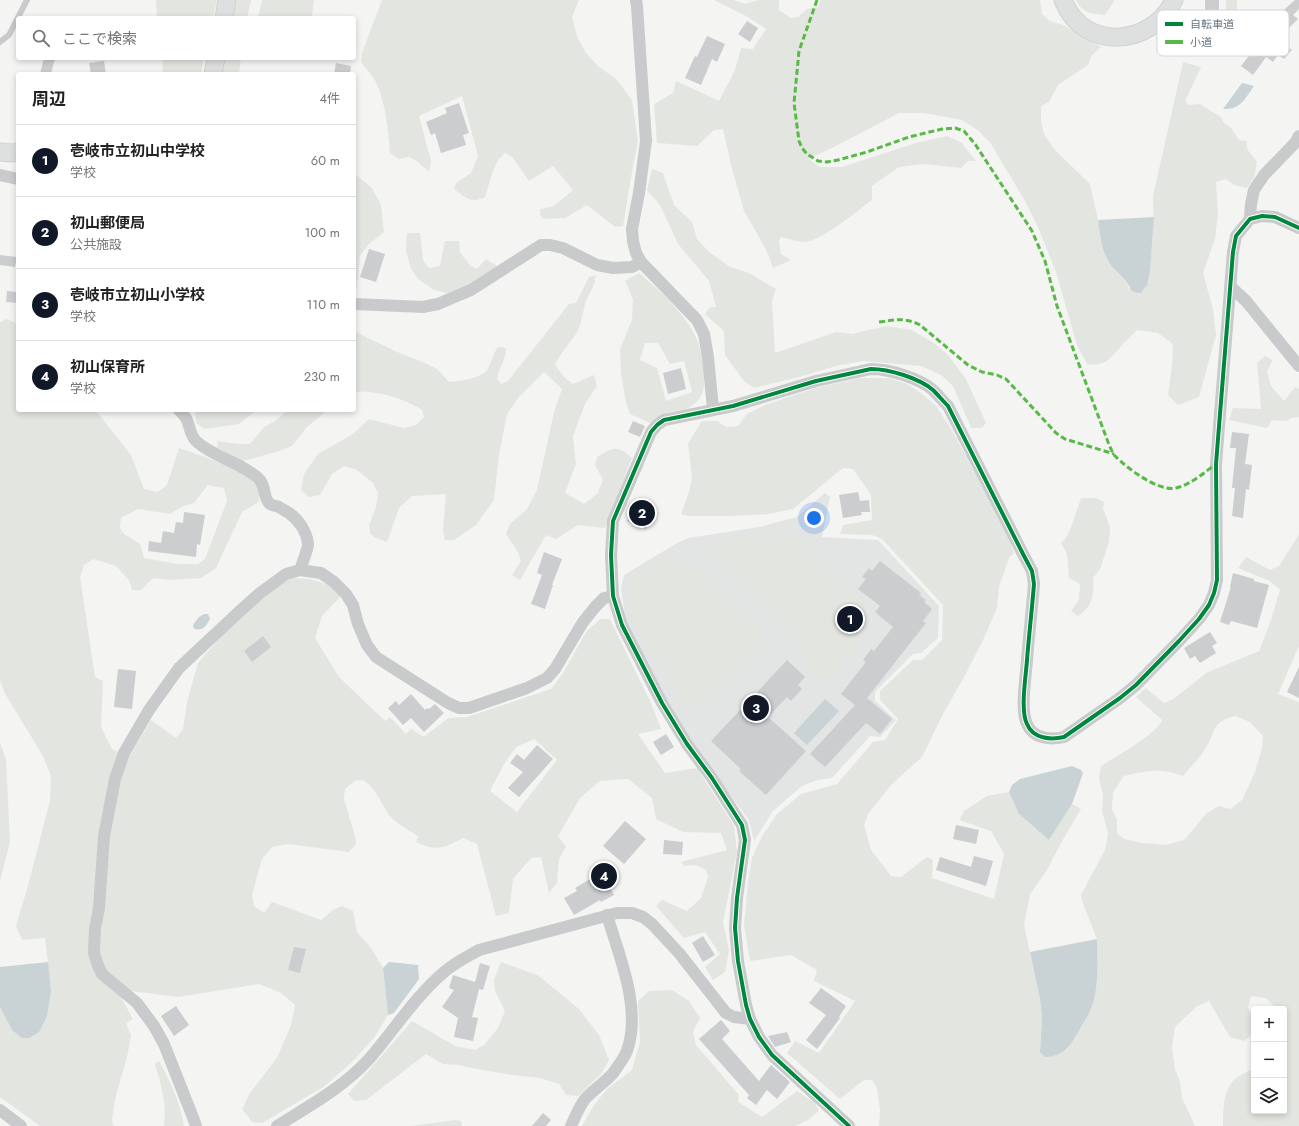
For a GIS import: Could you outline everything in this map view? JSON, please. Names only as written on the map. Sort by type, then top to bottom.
[{"type":"main road","points":[[224,16],[227,0]]},
{"type":"main road","points":[[1063,0],[1065,6],[1080,24],[1103,36],[1124,37],[1136,35],[1149,29],[1157,23]]},
{"type":"main road","points":[[1169,10],[1174,0]]},
{"type":"main road","points":[[213,72],[216,60]]},
{"type":"main road","points":[[0,152],[16,152]]},
{"type":"street","points":[[638,2],[646,141],[639,193],[632,229],[632,241],[636,253],[642,262],[697,320],[704,334],[708,357],[713,409]]},
{"type":"street","points":[[849,1126],[772,1055],[750,1019],[738,961],[735,928],[737,898],[745,840],[742,824],[712,778],[687,744],[662,704],[622,625],[613,596],[611,556],[614,521],[651,432],[657,424],[664,420],[733,406],[816,381],[871,369],[879,369],[913,379],[923,383],[933,390],[948,406],[1032,572],[1034,584],[1025,685],[1024,715],[1027,724],[1032,732],[1038,736],[1054,739],[1064,736],[1120,698],[1136,685],[1200,619],[1209,605],[1214,593],[1217,580],[1216,464],[1233,252],[1236,236],[1250,219],[1254,190],[1264,176],[1295,143],[1299,136]]},
{"type":"street","points":[[0,175],[16,179]]},
{"type":"street","points":[[1250,219],[1262,216],[1275,217],[1299,228]]},
{"type":"street","points":[[356,304],[424,307],[438,304],[471,290],[541,245],[550,245],[563,248],[584,259],[614,268],[632,267],[642,262]]},
{"type":"street","points":[[1231,287],[1246,301],[1299,366]]},
{"type":"street","points":[[181,412],[187,419],[190,431],[195,440],[204,448],[250,472],[259,479],[264,487],[267,500],[272,505],[279,507],[290,514],[299,522],[306,533],[308,545],[300,570]]},
{"type":"street","points":[[196,1126],[164,1044],[154,1026],[137,1003],[102,974],[94,953],[94,929],[99,908],[104,836],[116,779],[124,753],[149,710],[179,668],[260,594],[286,574],[300,570],[322,573],[346,594],[353,605],[358,624],[367,645],[376,657],[448,703],[459,708],[469,708],[527,688],[547,678],[555,668],[583,622],[604,598],[613,596]]},
{"type":"street","points":[[277,1126],[347,1080],[369,1058],[427,989],[444,972],[463,959],[479,950],[617,912],[632,913],[643,917],[652,924],[679,953],[726,1013],[734,1017],[750,1019]]},
{"type":"street","points":[[571,1126],[586,1099],[613,1073],[627,1052],[631,1034],[632,1012],[625,977],[607,915]]},
{"type":"street","points":[[0,1110],[21,1126]]},
{"type":"lane","points":[[19,16],[27,0]]},
{"type":"lane","points":[[0,42],[9,35],[16,21]]},
{"type":"shaded area","points":[[156,0],[217,0],[213,16],[157,16]]},
{"type":"shaded area","points":[[233,0],[251,0],[247,16],[230,16]]},
{"type":"shaded area","points":[[262,0],[314,0],[312,16],[258,16]]},
{"type":"shaded area","points":[[382,0],[579,0],[572,17],[578,39],[586,53],[598,66],[616,79],[632,100],[638,142],[623,226],[615,227],[587,205],[565,218],[544,219],[540,215],[540,209],[554,206],[573,190],[553,166],[529,181],[512,157],[505,153],[498,160],[493,171],[485,197],[472,200],[454,189],[456,183],[471,173],[478,156],[462,96],[419,116],[431,161],[429,172],[417,161],[409,157],[399,159],[390,153],[386,117],[382,99],[376,82],[361,62],[362,53]]},
{"type":"shaded area","points":[[714,0],[734,0],[745,4],[759,0],[779,0],[779,10],[791,18],[798,17],[807,9],[818,7],[821,0],[1040,0],[1042,14],[1050,21],[1063,25],[1101,47],[1092,55],[1088,65],[1058,85],[1049,102],[1041,106],[1041,121],[1044,134],[1054,149],[1090,184],[1101,241],[1115,270],[1127,282],[1129,289],[1147,285],[1152,241],[1153,196],[1183,62],[1201,67],[1185,101],[1188,105],[1200,104],[1222,118],[1223,122],[1231,128],[1239,140],[1247,141],[1247,149],[1257,162],[1254,178],[1247,188],[1234,185],[1226,179],[1216,182],[1218,213],[1215,239],[1203,273],[1213,309],[1216,335],[1199,397],[1178,405],[1168,395],[1173,344],[1158,333],[1137,330],[1108,360],[1094,365],[1087,364],[1077,345],[1056,272],[1038,227],[1025,201],[991,144],[979,131],[962,120],[924,113],[899,113],[808,159],[820,167],[842,167],[916,143],[947,136],[962,143],[976,161],[968,161],[961,168],[923,164],[899,167],[872,186],[872,200],[829,232],[811,241],[803,242],[781,237],[779,241],[781,254],[791,260],[773,268],[769,256],[744,211],[723,129],[714,130],[697,146],[657,143],[654,104],[673,93],[676,81],[719,101],[735,70],[741,48],[753,49],[766,29],[746,16]]},
{"type":"shaded area","points":[[1076,0],[1114,0],[1105,15],[1084,10]]},
{"type":"shaded area","points":[[1226,0],[1237,0],[1237,10],[1226,10]]},
{"type":"shaded area","points":[[162,60],[204,60],[201,72],[163,72]]},
{"type":"shaded area","points":[[222,60],[241,60],[239,72],[219,72]]},
{"type":"shaded area","points":[[1242,83],[1254,86],[1242,103],[1238,106],[1223,109]]},
{"type":"shaded area","points":[[652,169],[663,173],[674,205],[692,222],[697,239],[709,252],[730,267],[749,273],[776,289],[772,301],[775,353],[836,332],[852,334],[887,326],[912,330],[934,343],[948,355],[966,379],[986,423],[982,428],[971,428],[953,386],[941,375],[921,366],[863,361],[836,366],[754,388],[744,381],[725,355],[724,331],[705,314],[710,307],[716,307],[709,281],[678,244],[660,205],[647,190]]},
{"type":"shaded area","points":[[356,175],[372,188],[381,205],[384,232],[369,244],[360,256],[356,289]]},
{"type":"shaded area","points":[[1154,217],[1150,271],[1147,285],[1141,293],[1134,292],[1112,266],[1104,251],[1098,220]]},
{"type":"shaded area","points":[[407,233],[420,233],[423,260],[429,268],[440,266],[445,241],[459,241],[460,253],[471,266],[477,269],[486,259],[497,266],[472,284],[451,294],[434,290],[418,279],[411,268],[406,251]]},
{"type":"shaded area","points":[[639,273],[673,305],[684,317],[692,330],[699,344],[703,359],[704,385],[700,397],[687,409],[670,412],[650,423],[630,414],[626,403],[621,373],[620,349],[632,320],[633,299],[625,281]],"holes":[[[645,343],[658,343],[670,364],[684,361],[692,392],[666,401],[657,368],[640,360]]]},
{"type":"shaded area","points":[[596,275],[586,301],[579,328],[555,365],[565,378],[573,384],[594,375],[597,386],[585,404],[573,436],[576,464],[565,493],[584,504],[598,493],[603,480],[595,465],[597,457],[612,449],[619,449],[632,458],[605,528],[578,525],[556,539],[546,535],[520,580],[512,575],[521,561],[518,552],[506,534],[510,524],[527,509],[537,490],[554,412],[562,389],[544,372],[519,397],[507,414],[499,455],[494,500],[476,525],[454,540],[445,540],[443,530],[446,494],[412,496],[399,508],[387,542],[370,534],[369,525],[376,507],[378,493],[373,483],[357,470],[344,466],[332,474],[320,495],[309,497],[301,490],[304,474],[318,454],[353,434],[369,419],[404,428],[416,425],[424,417],[422,410],[408,402],[370,392],[356,393],[356,332],[437,369],[449,382],[480,376],[489,367],[498,347],[506,348],[505,356],[497,379],[501,384],[508,381],[569,304],[576,303],[589,277]]},
{"type":"shaded area","points":[[7,319],[16,323],[16,412],[97,412],[131,455],[144,489],[158,492],[167,485],[179,448],[209,458],[248,476],[257,482],[259,502],[242,512],[216,568],[201,578],[169,580],[154,578],[141,590],[132,590],[129,580],[116,566],[93,559],[84,565],[80,577],[95,677],[103,681],[101,727],[112,749],[129,757],[151,720],[176,738],[183,729],[187,702],[198,663],[218,640],[278,583],[293,578],[311,579],[334,587],[340,597],[322,616],[315,638],[339,677],[385,721],[390,717],[406,734],[411,729],[424,737],[448,718],[467,717],[551,689],[563,673],[586,632],[600,619],[610,619],[651,703],[661,729],[638,734],[665,773],[697,768],[734,826],[737,852],[723,922],[729,950],[725,972],[713,980],[705,967],[720,954],[705,932],[684,938],[656,906],[662,900],[687,911],[701,898],[708,877],[706,870],[696,865],[684,866],[681,862],[727,850],[721,833],[683,832],[656,819],[652,798],[628,779],[600,781],[580,798],[558,836],[566,847],[559,859],[557,883],[549,893],[541,857],[531,858],[513,879],[509,913],[496,916],[477,844],[463,838],[440,848],[430,847],[416,842],[418,836],[399,824],[390,816],[376,792],[366,782],[361,780],[355,781],[345,789],[344,799],[356,844],[349,852],[288,844],[272,847],[262,859],[252,895],[254,906],[264,913],[272,902],[321,920],[333,910],[342,906],[353,911],[357,932],[371,948],[383,968],[388,1015],[374,1038],[352,1062],[325,1086],[262,1123],[252,1122],[242,1109],[250,1093],[277,1058],[291,1025],[295,1005],[281,993],[259,984],[178,997],[132,991],[122,999],[133,1019],[126,1023],[131,1036],[127,1057],[115,1099],[112,1121],[114,1126],[40,1126],[0,1097],[0,1007],[12,1030],[51,991],[45,938],[22,940],[16,926],[50,801],[51,776],[43,756],[4,692],[0,680],[0,322]],"holes":[[[208,485],[224,488],[227,501],[205,559],[198,564],[178,564],[144,558],[140,544],[124,534],[120,528],[121,518],[138,509],[170,514],[181,507],[194,503]],[[534,739],[557,760],[517,812],[490,791],[504,764],[516,747]]]},
{"type":"shaded area","points":[[1265,356],[1273,360],[1267,371],[1271,386],[1284,401],[1295,387],[1299,389],[1299,417],[1286,421],[1272,420],[1267,428],[1229,420],[1233,408],[1261,409],[1257,363]]},
{"type":"shaded area","points":[[861,378],[889,378],[907,384],[921,393],[936,406],[950,427],[1005,527],[1014,553],[1009,558],[999,587],[997,608],[984,638],[944,712],[922,757],[891,785],[868,814],[864,825],[871,850],[891,876],[901,877],[927,857],[933,860],[932,878],[994,899],[1004,854],[991,831],[959,820],[964,811],[987,796],[1009,792],[1019,814],[1049,840],[1072,804],[1081,809],[1047,870],[1030,894],[1024,925],[1040,999],[1042,1018],[1040,1052],[1066,1051],[1075,1039],[1092,1007],[1097,939],[1081,895],[1105,850],[1108,834],[1102,811],[1103,795],[1099,778],[1101,766],[1144,738],[1159,726],[1162,720],[1136,697],[1146,688],[1164,703],[1175,698],[1206,673],[1259,651],[1270,623],[1280,590],[1270,581],[1238,568],[1246,557],[1270,570],[1279,566],[1299,532],[1299,646],[1278,694],[1299,702],[1299,1126],[1223,1126],[1224,1103],[1229,1087],[1232,1082],[1242,1074],[1251,1070],[1251,1114],[1287,1114],[1287,1006],[1274,1006],[1266,998],[1251,996],[1248,1008],[1251,1015],[1251,1035],[1244,1041],[1230,1037],[1209,1001],[1196,1007],[1175,1027],[1172,1047],[1175,1070],[1180,1081],[1182,1098],[1195,1126],[879,1126],[880,1110],[877,1088],[872,1080],[864,1080],[840,1099],[787,1053],[795,1041],[819,1053],[855,1001],[814,981],[817,970],[791,955],[750,961],[744,925],[752,858],[762,836],[777,814],[801,794],[837,784],[873,742],[885,740],[898,719],[880,700],[880,691],[913,660],[922,660],[942,640],[943,605],[882,539],[872,535],[840,534],[843,525],[872,520],[871,495],[853,469],[843,468],[793,509],[769,514],[732,516],[688,516],[681,514],[689,492],[692,478],[688,443],[702,421],[717,421],[726,427],[738,426],[747,414],[765,405],[815,388]],"holes":[[[1235,716],[1250,722],[1263,736],[1262,748],[1255,772],[1242,800],[1230,809],[1219,806],[1207,813],[1184,840],[1166,845],[1142,843],[1124,839],[1117,833],[1117,820],[1112,809],[1113,792],[1124,776],[1146,771],[1161,771],[1183,776],[1203,753],[1215,728],[1227,718]]]},
{"type":"shaded area","points":[[195,412],[254,412],[239,424],[205,429],[196,423]]},
{"type":"shaded area","points":[[286,412],[326,412],[307,427],[292,446],[276,452],[243,461],[217,448],[218,441],[250,444],[264,427],[275,421]]},
{"type":"shaded area","points":[[825,493],[830,497],[822,537],[878,540],[939,606],[938,638],[921,653],[913,654],[875,692],[875,701],[896,720],[880,737],[870,736],[832,778],[818,780],[802,786],[773,811],[754,841],[749,820],[685,731],[658,685],[625,616],[621,588],[624,575],[677,543],[688,538],[759,527],[797,517]]},
{"type":"shaded area","points":[[1081,498],[1096,498],[1104,502],[1103,508],[1110,528],[1109,542],[1100,569],[1093,578],[1092,600],[1087,608],[1078,616],[1071,611],[1079,600],[1080,584],[1069,578],[1067,554],[1061,543],[1070,530]]},
{"type":"shaded area","points":[[770,529],[791,534],[866,604],[868,628],[830,678],[818,678],[797,645],[738,583],[695,546]]},
{"type":"shaded area","points":[[673,553],[690,562],[766,630],[761,636],[770,644],[707,708],[691,708],[668,681],[655,662],[632,616],[626,591],[632,579],[659,559]]},
{"type":"shaded area","points":[[204,614],[208,614],[210,619],[207,624],[202,629],[194,629],[193,625],[199,617]]},
{"type":"shaded area","points":[[825,699],[839,711],[807,745],[794,733]]},
{"type":"shaded area","points":[[0,743],[6,760],[10,842],[0,881]]},
{"type":"shaded area","points":[[1072,766],[1081,770],[1083,773],[1072,804],[1049,840],[1019,814],[1009,792],[1012,785],[1020,779]]},
{"type":"shaded area","points":[[1097,939],[1097,982],[1088,1016],[1076,1037],[1066,1050],[1057,1055],[1045,1057],[1040,1052],[1042,1018],[1040,999],[1030,952]]},
{"type":"shaded area","points":[[48,962],[51,991],[47,1016],[39,1032],[29,1038],[22,1038],[12,1030],[0,1007],[0,967]]},
{"type":"shaded area","points":[[389,962],[418,965],[419,979],[394,1013],[388,1015],[383,968]]},
{"type":"shaded area","points":[[501,962],[539,976],[579,1009],[599,1035],[609,1060],[601,1074],[578,1096],[566,1095],[559,1084],[540,1078],[512,1075],[460,1065],[443,1064],[426,1054],[366,1100],[354,1101],[348,1094],[412,1021],[455,1046],[475,1050],[484,1045],[498,1028],[505,1011],[495,991],[494,980]]},
{"type":"shaded area","points":[[672,990],[689,1001],[700,1018],[693,1032],[696,1045],[739,1095],[738,1102],[762,1117],[797,1091],[815,1103],[819,1111],[808,1120],[796,1126],[582,1126],[594,1105],[607,1089],[632,1070],[640,1042],[638,1001],[649,991]]},
{"type":"shaded area","points":[[159,1061],[174,1092],[184,1126],[164,1126],[164,1102],[155,1064]]},
{"type":"shaded area","points":[[456,1120],[461,1121],[462,1126],[410,1126]]},
{"type":"building","points":[[1205,0],[1219,0],[1219,10],[1205,10]]},
{"type":"building","points":[[1295,0],[1299,0],[1299,9],[1293,15],[1298,19],[1289,28],[1289,10],[1284,10]]},
{"type":"building","points":[[747,21],[758,28],[750,42],[738,34]]},
{"type":"building","points":[[707,36],[725,44],[717,62],[712,59],[701,85],[685,78],[695,56],[697,57]]},
{"type":"building","points":[[1249,56],[1277,56],[1273,62],[1266,57],[1253,75],[1241,66]]},
{"type":"building","points":[[1280,56],[1287,56],[1284,59]]},
{"type":"building","points":[[44,60],[54,60],[52,72],[40,72]]},
{"type":"building","points":[[104,61],[106,72],[91,72],[89,63]]},
{"type":"building","points":[[336,63],[351,66],[350,72],[334,72]]},
{"type":"building","points":[[459,103],[469,133],[463,135],[466,145],[441,153],[435,133],[431,135],[426,122],[447,113],[445,108]]},
{"type":"building","points":[[369,249],[385,254],[376,282],[360,277]]},
{"type":"building","points":[[0,255],[16,257],[15,267],[0,265]]},
{"type":"building","points":[[7,291],[16,292],[16,303],[6,302]]},
{"type":"building","points":[[681,368],[686,389],[668,394],[663,373]]},
{"type":"building","points":[[633,421],[645,426],[640,437],[628,432]]},
{"type":"building","points":[[1232,432],[1249,434],[1245,464],[1252,465],[1249,490],[1246,489],[1243,518],[1232,516],[1235,488],[1232,488],[1236,448],[1230,448]]},
{"type":"building","points":[[858,492],[860,501],[869,500],[870,512],[861,512],[862,515],[843,518],[839,495]]},
{"type":"building","points":[[636,501],[655,510],[646,529],[627,521]]},
{"type":"building","points":[[184,512],[205,515],[200,545],[197,544],[196,557],[148,551],[149,541],[161,543],[163,531],[174,533],[176,522],[183,523]]},
{"type":"building","points":[[544,552],[562,559],[545,609],[531,604],[542,575],[537,573]]},
{"type":"building","points":[[880,561],[921,593],[919,595],[926,600],[924,602],[932,609],[923,621],[926,623],[867,698],[892,719],[880,734],[866,723],[825,767],[810,754],[855,705],[841,694],[866,662],[863,660],[871,649],[874,651],[893,627],[875,612],[880,606],[858,589],[866,579],[862,577],[869,568],[872,571]]},
{"type":"building","points":[[1233,573],[1269,585],[1257,628],[1231,621],[1229,625],[1220,622],[1231,587]]},
{"type":"building","points":[[1210,632],[1217,643],[1212,646],[1216,653],[1200,663],[1195,656],[1190,659],[1184,648]]},
{"type":"building","points":[[263,636],[271,647],[252,662],[244,651]]},
{"type":"building","points":[[787,660],[805,677],[798,685],[802,689],[791,701],[787,697],[768,717],[806,751],[766,795],[739,771],[741,769],[711,741],[742,708],[741,707],[748,699],[750,700]]},
{"type":"building","points":[[1299,667],[1299,698],[1287,692]]},
{"type":"building","points":[[118,669],[136,671],[132,709],[114,707]]},
{"type":"building","points":[[411,694],[425,710],[427,708],[429,709],[435,704],[444,713],[424,732],[411,718],[403,725],[388,708],[396,701],[399,705]]},
{"type":"building","points":[[666,734],[674,747],[661,755],[653,742]]},
{"type":"building","points":[[537,745],[553,759],[519,797],[508,788],[523,772],[510,763],[517,754],[524,760]]},
{"type":"building","points":[[625,821],[646,839],[624,864],[603,846]]},
{"type":"building","points":[[956,825],[979,830],[976,844],[953,839]]},
{"type":"building","points":[[664,840],[683,842],[682,855],[663,854]]},
{"type":"building","points":[[974,856],[993,861],[986,886],[936,870],[940,857],[971,867]]},
{"type":"building","points":[[602,872],[614,895],[601,902],[600,900],[574,915],[564,898],[577,891],[575,888]]},
{"type":"building","points":[[703,936],[715,955],[703,962],[692,943]]},
{"type":"building","points":[[294,947],[306,949],[300,973],[288,970]]},
{"type":"building","points":[[480,963],[490,966],[483,990],[479,989],[472,1017],[478,1018],[473,1041],[454,1037],[458,1018],[442,1007],[454,990],[449,988],[453,975],[475,982]]},
{"type":"building","points":[[821,988],[846,1006],[839,1017],[840,1018],[817,1049],[806,1040],[826,1015],[809,1003]]},
{"type":"building","points":[[176,1006],[189,1025],[174,1036],[161,1016]]},
{"type":"building","points":[[721,1020],[730,1031],[722,1039],[759,1081],[771,1065],[790,1082],[777,1099],[767,1090],[756,1105],[747,1098],[749,1095],[699,1039]]},
{"type":"building","points":[[787,1032],[791,1042],[775,1047],[768,1036]]},
{"type":"building","points":[[543,1113],[551,1120],[546,1126],[532,1126]]},
{"type":"marked path","points":[[817,0],[799,51],[794,103],[799,141],[807,154],[818,161],[827,162],[867,152],[909,137],[942,129],[955,128],[964,131],[975,144],[1032,231],[1045,261],[1057,306],[1108,442],[1115,456],[1127,467],[1143,478],[1152,483],[1169,488],[1176,488],[1187,484],[1216,464]]},
{"type":"marked path","points":[[879,322],[895,320],[915,322],[968,365],[982,372],[997,375],[1006,379],[1056,433],[1065,439],[1114,454]]},
{"type":"cycle path","points":[[849,1126],[772,1055],[759,1037],[750,1019],[738,961],[735,928],[737,898],[745,840],[742,825],[712,778],[687,744],[662,703],[622,625],[613,596],[611,555],[613,521],[651,432],[664,420],[733,406],[816,381],[871,369],[878,369],[904,375],[933,390],[948,406],[1032,571],[1034,584],[1024,702],[1027,724],[1033,733],[1043,737],[1064,737],[1136,685],[1179,641],[1199,619],[1209,605],[1217,580],[1216,464],[1233,252],[1236,236],[1250,219],[1262,216],[1275,217],[1299,228]]},
{"type":"place","name":"初山郵便局","points":[[642,513]]},
{"type":"place","name":"壱岐市立初山中学校","points":[[850,619]]},
{"type":"place","name":"壱岐市立初山小学校","points":[[756,708]]},
{"type":"place","name":"初山保育所","points":[[604,876]]}]
